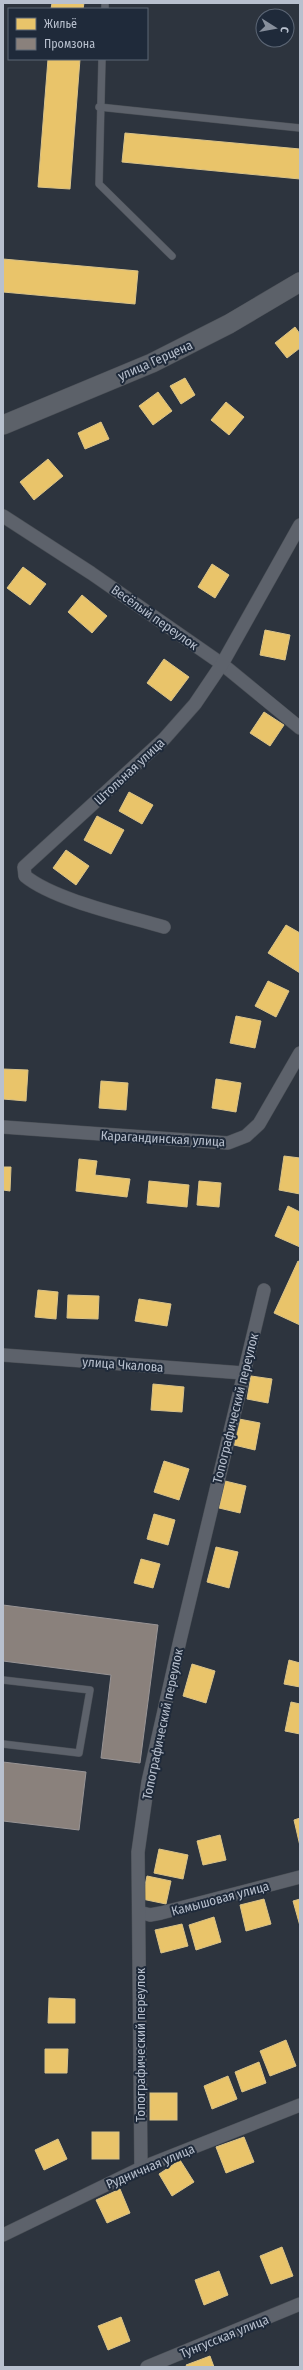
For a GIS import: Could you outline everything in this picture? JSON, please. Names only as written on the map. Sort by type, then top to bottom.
[{"type":"main road","name":"улица Герцена","points":[[3,425],[152,363],[229,324],[300,282]]},
{"type":"street","name":"Весёлый переулок","points":[[3,516],[91,573],[222,664],[298,723]]},
{"type":"street","name":"Штольная улица","points":[[164,927],[70,898],[34,883],[25,876],[24,867],[164,739],[195,704],[222,664],[300,525]]},
{"type":"street","name":"Карагандинская улица","points":[[3,1127],[228,1143],[246,1136],[259,1124],[300,1052]]},
{"type":"street","name":"Топографический переулок","points":[[141,2168],[139,1912],[137,1885],[138,1852],[148,1782],[243,1373],[264,1290]]},
{"type":"street","name":"улица Чкалова","points":[[3,1355],[243,1373]]},
{"type":"street","name":"Камышовая улица","points":[[139,1912],[150,1915],[161,1913],[300,1877]]},
{"type":"street","name":"Рудничная улица","points":[[3,2235],[141,2168],[300,2105]]},
{"type":"street","name":"Тунгусская улица","points":[[147,2367],[300,2304]]},
{"type":"lane","points":[[102,60],[99,107],[98,184],[172,256]]},
{"type":"lane","points":[[99,107],[300,128]]},
{"type":"lane","points":[[3,1680],[90,1690],[79,1753],[3,1744]]},
{"type":"building: Жильё","points":[[52,3],[84,3],[83,8],[51,8]]},
{"type":"building: Жильё","points":[[48,60],[80,60],[70,189],[38,187]]},
{"type":"building: Жильё","points":[[125,133],[300,149],[300,179],[122,162]]},
{"type":"building: Жильё","points":[[3,259],[138,271],[135,304],[3,292]]},
{"type":"building: Жильё","points":[[295,327],[300,334],[300,348],[287,358],[275,343]]},
{"type":"building: Жильё","points":[[185,378],[195,395],[181,404],[170,386]]},
{"type":"building: Жильё","points":[[158,392],[172,411],[153,425],[139,406]]},
{"type":"building: Жильё","points":[[226,402],[244,417],[229,435],[211,420]]},
{"type":"building: Жильё","points":[[101,422],[109,439],[85,449],[78,433]]},
{"type":"building: Жильё","points":[[48,459],[63,476],[34,500],[20,482]]},
{"type":"building: Жильё","points":[[212,564],[229,575],[215,598],[198,587]]},
{"type":"building: Жильё","points":[[23,567],[46,584],[30,605],[7,588]]},
{"type":"building: Жильё","points":[[82,595],[107,616],[92,633],[68,612]]},
{"type":"building: Жильё","points":[[265,630],[290,635],[285,660],[260,655]]},
{"type":"building: Жильё","points":[[164,659],[189,677],[171,701],[147,683]]},
{"type":"building: Жильё","points":[[264,712],[284,725],[270,746],[250,733]]},
{"type":"building: Жильё","points":[[129,792],[153,805],[142,824],[119,811]]},
{"type":"building: Жильё","points":[[97,816],[124,830],[111,854],[84,840]]},
{"type":"building: Жильё","points":[[66,850],[89,866],[76,885],[53,868]]},
{"type":"building: Жильё","points":[[286,925],[300,933],[300,973],[268,953]]},
{"type":"building: Жильё","points":[[268,981],[289,991],[276,1017],[255,1006]]},
{"type":"building: Жильё","points":[[236,1016],[261,1021],[255,1048],[230,1043]]},
{"type":"building: Жильё","points":[[3,1069],[28,1070],[26,1101],[3,1099]]},
{"type":"building: Жильё","points":[[216,1079],[241,1083],[236,1112],[212,1108]]},
{"type":"building: Жильё","points":[[101,1081],[128,1083],[126,1110],[99,1108]]},
{"type":"building: Жильё","points":[[284,1156],[300,1158],[300,1194],[279,1190]]},
{"type":"building: Жильё","points":[[79,1159],[97,1161],[95,1175],[130,1179],[127,1197],[76,1191]]},
{"type":"building: Жильё","points":[[3,1167],[11,1167],[10,1191],[3,1190]]},
{"type":"building: Жильё","points":[[149,1181],[189,1185],[187,1207],[147,1203]]},
{"type":"building: Жильё","points":[[199,1181],[221,1183],[219,1207],[197,1205]]},
{"type":"building: Жильё","points":[[288,1206],[300,1212],[300,1247],[275,1236]]},
{"type":"building: Жильё","points":[[298,1261],[300,1262],[300,1325],[274,1313]]},
{"type":"building: Жильё","points":[[38,1290],[58,1292],[56,1319],[35,1317]]},
{"type":"building: Жильё","points":[[68,1295],[99,1296],[98,1319],[67,1318]]},
{"type":"building: Жильё","points":[[139,1299],[171,1304],[167,1326],[135,1321]]},
{"type":"building: Жильё","points":[[251,1376],[272,1379],[268,1403],[247,1399]]},
{"type":"building: Жильё","points":[[153,1384],[184,1387],[182,1412],[151,1410]]},
{"type":"building: Жильё","points":[[239,1419],[260,1423],[255,1450],[234,1445]]},
{"type":"building: Жильё","points":[[164,1461],[189,1469],[179,1500],[154,1492]]},
{"type":"building: Жильё","points":[[225,1481],[246,1486],[240,1513],[219,1508]]},
{"type":"building: Жильё","points":[[154,1514],[175,1520],[168,1545],[147,1539]]},
{"type":"building: Жильё","points":[[216,1547],[238,1552],[229,1588],[207,1582]]},
{"type":"building: Жильё","points":[[141,1559],[160,1564],[153,1588],[134,1583]]},
{"type":"building: Жильё","points":[[289,1660],[300,1663],[300,1687],[284,1684]]},
{"type":"building: Жильё","points":[[192,1664],[215,1671],[206,1703],[183,1696]]},
{"type":"building: Жильё","points":[[291,1702],[300,1704],[300,1734],[285,1731]]},
{"type":"building: Жильё","points":[[300,1818],[300,1846],[294,1820]]},
{"type":"building: Жильё","points":[[220,1835],[226,1860],[203,1865],[197,1841]]},
{"type":"building: Жильё","points":[[159,1849],[188,1855],[183,1879],[154,1873]]},
{"type":"building: Жильё","points":[[147,1876],[171,1881],[166,1904],[142,1899]]},
{"type":"building: Жильё","points":[[264,1899],[271,1924],[246,1931],[240,1905]]},
{"type":"building: Жильё","points":[[300,1899],[300,1926],[293,1901]]},
{"type":"building: Жильё","points":[[214,1917],[221,1942],[196,1950],[189,1925]]},
{"type":"building: Жильё","points":[[182,1924],[188,1946],[161,1953],[155,1930]]},
{"type":"building: Жильё","points":[[49,1998],[75,1999],[75,2023],[48,2023]]},
{"type":"building: Жильё","points":[[286,2040],[296,2066],[270,2076],[260,2051]]},
{"type":"building: Жильё","points":[[45,2049],[68,2049],[67,2073],[45,2073]]},
{"type":"building: Жильё","points":[[259,2062],[266,2083],[242,2092],[235,2072]]},
{"type":"building: Жильё","points":[[228,2076],[237,2099],[212,2109],[204,2086]]},
{"type":"building: Жильё","points":[[150,2093],[177,2093],[177,2120],[150,2120]]},
{"type":"building: Жильё","points":[[92,2132],[119,2132],[119,2159],[92,2159]]},
{"type":"building: Жильё","points":[[244,2137],[254,2162],[226,2173],[216,2147]]},
{"type":"building: Жильё","points":[[58,2139],[67,2159],[44,2170],[35,2150]]},
{"type":"building: Жильё","points":[[180,2160],[194,2182],[172,2196],[159,2174]]},
{"type":"building: Жильё","points":[[120,2189],[130,2213],[107,2223],[96,2200]]},
{"type":"building: Жильё","points":[[282,2247],[293,2276],[271,2284],[260,2256]]},
{"type":"building: Жильё","points":[[219,2271],[228,2295],[204,2305],[195,2280]]},
{"type":"building: Жильё","points":[[121,2317],[130,2341],[108,2350],[98,2326]]},
{"type":"building: Жильё","points":[[210,2356],[214,2367],[187,2367],[186,2365]]},
{"type":"building: Промзона","points":[[3,1605],[158,1625],[140,1763],[101,1758],[111,1675],[3,1661]]},
{"type":"building: Промзона","points":[[3,1762],[86,1772],[79,1830],[3,1821]]}]
